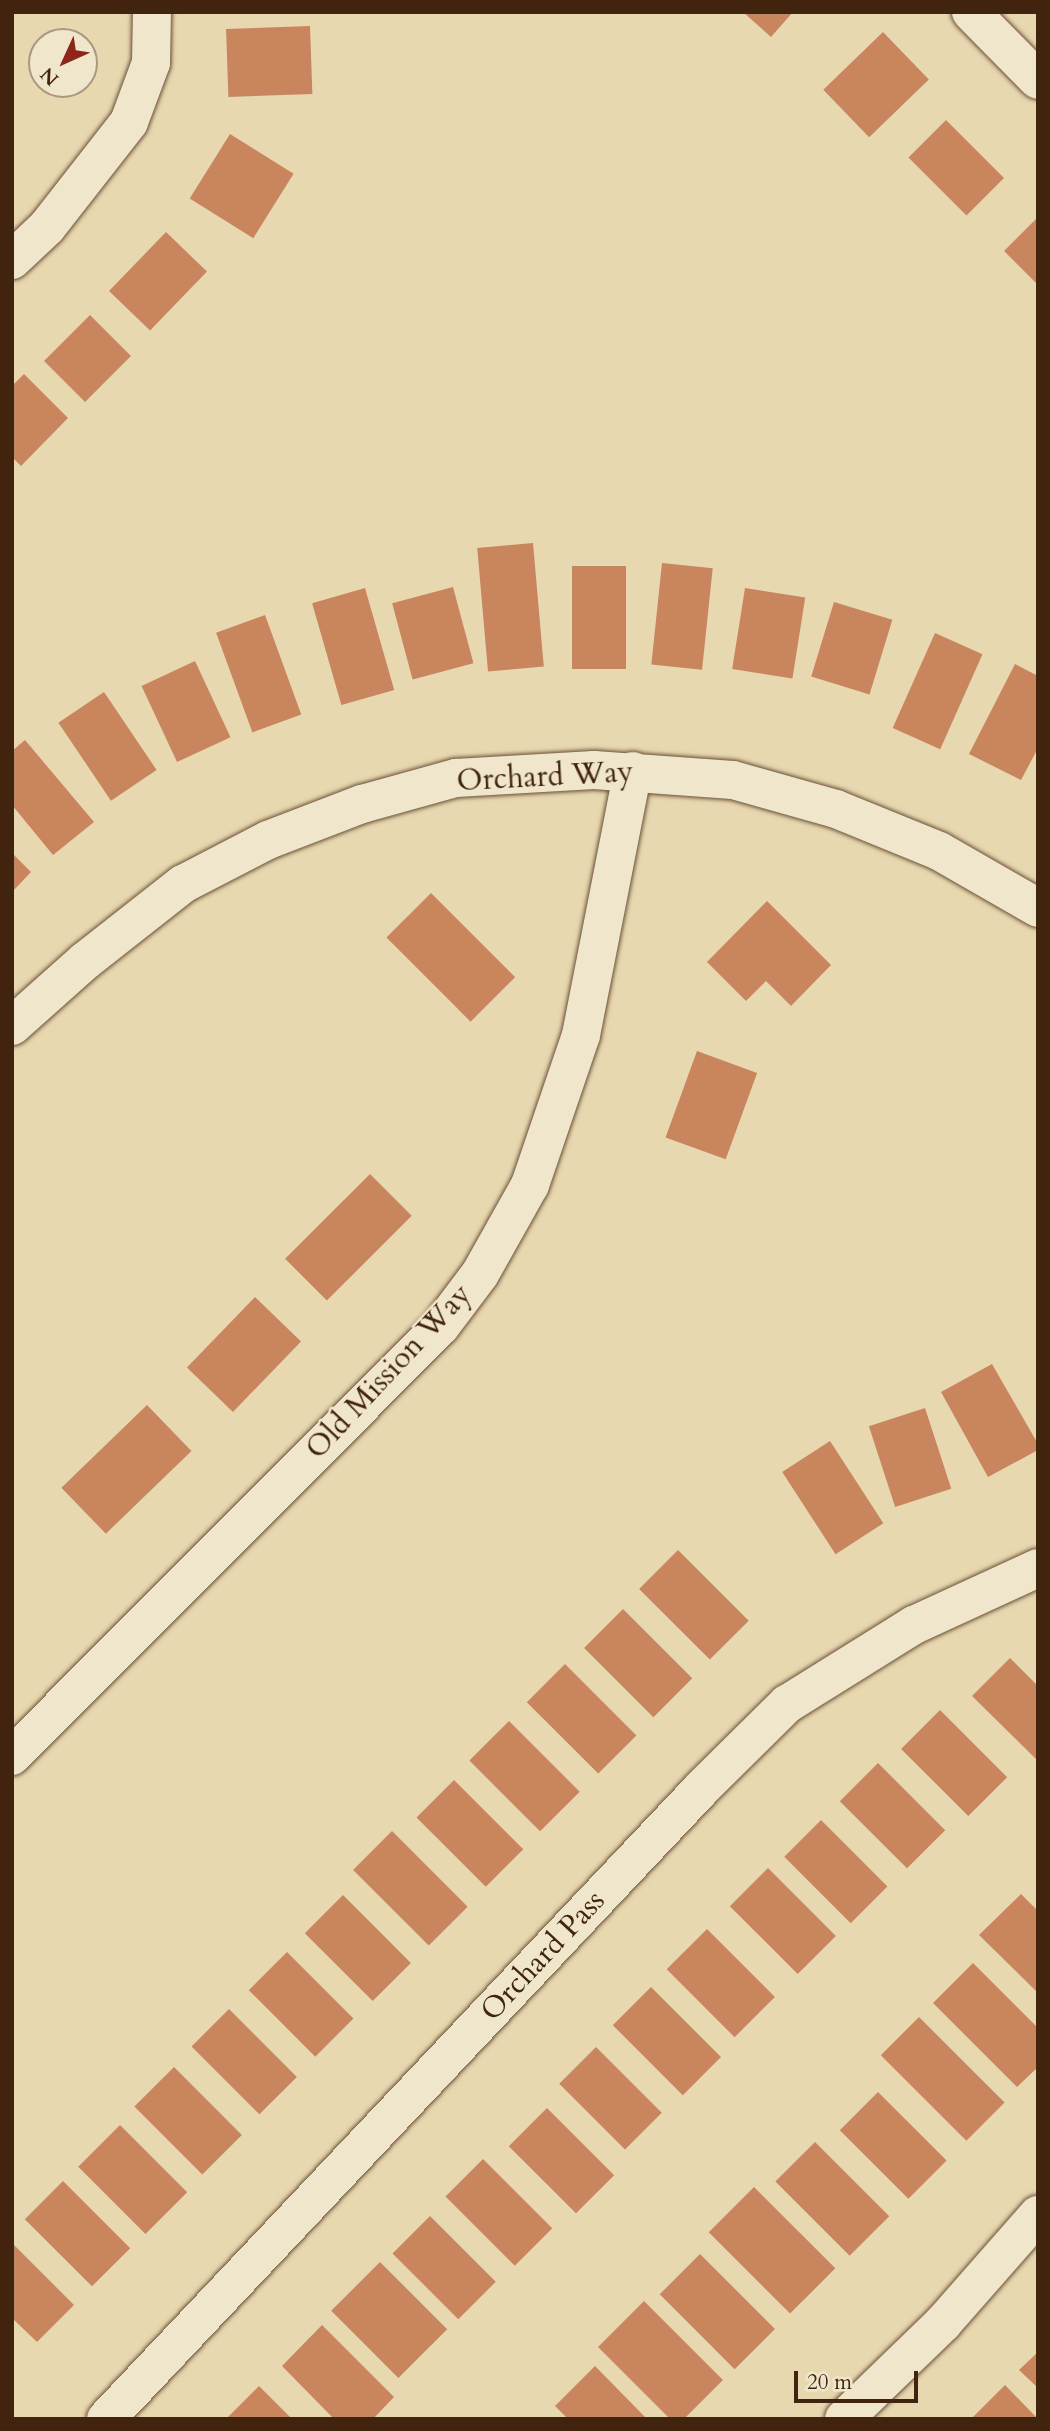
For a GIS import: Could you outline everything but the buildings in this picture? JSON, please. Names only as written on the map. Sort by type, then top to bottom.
[{"type":"street","points":[[12,260],[47,227],[129,122],[151,63],[152,12]]},
{"type":"street","points":[[971,12],[1038,80]]},
{"type":"street","name":"Orchard Way","points":[[12,1026],[85,961],[183,884],[268,840],[362,804],[456,778],[594,770],[733,780],[836,809],[939,851],[1038,908]]},
{"type":"street","name":"Old Mission Way","points":[[12,1756],[440,1327],[480,1274],[530,1185],[581,1035],[633,771]]},
{"type":"street","name":"Orchard Pass","points":[[106,2419],[702,1787],[788,1704],[914,1625],[1038,1568]]},
{"type":"street","points":[[844,2419],[943,2323],[1038,2214]]}]
